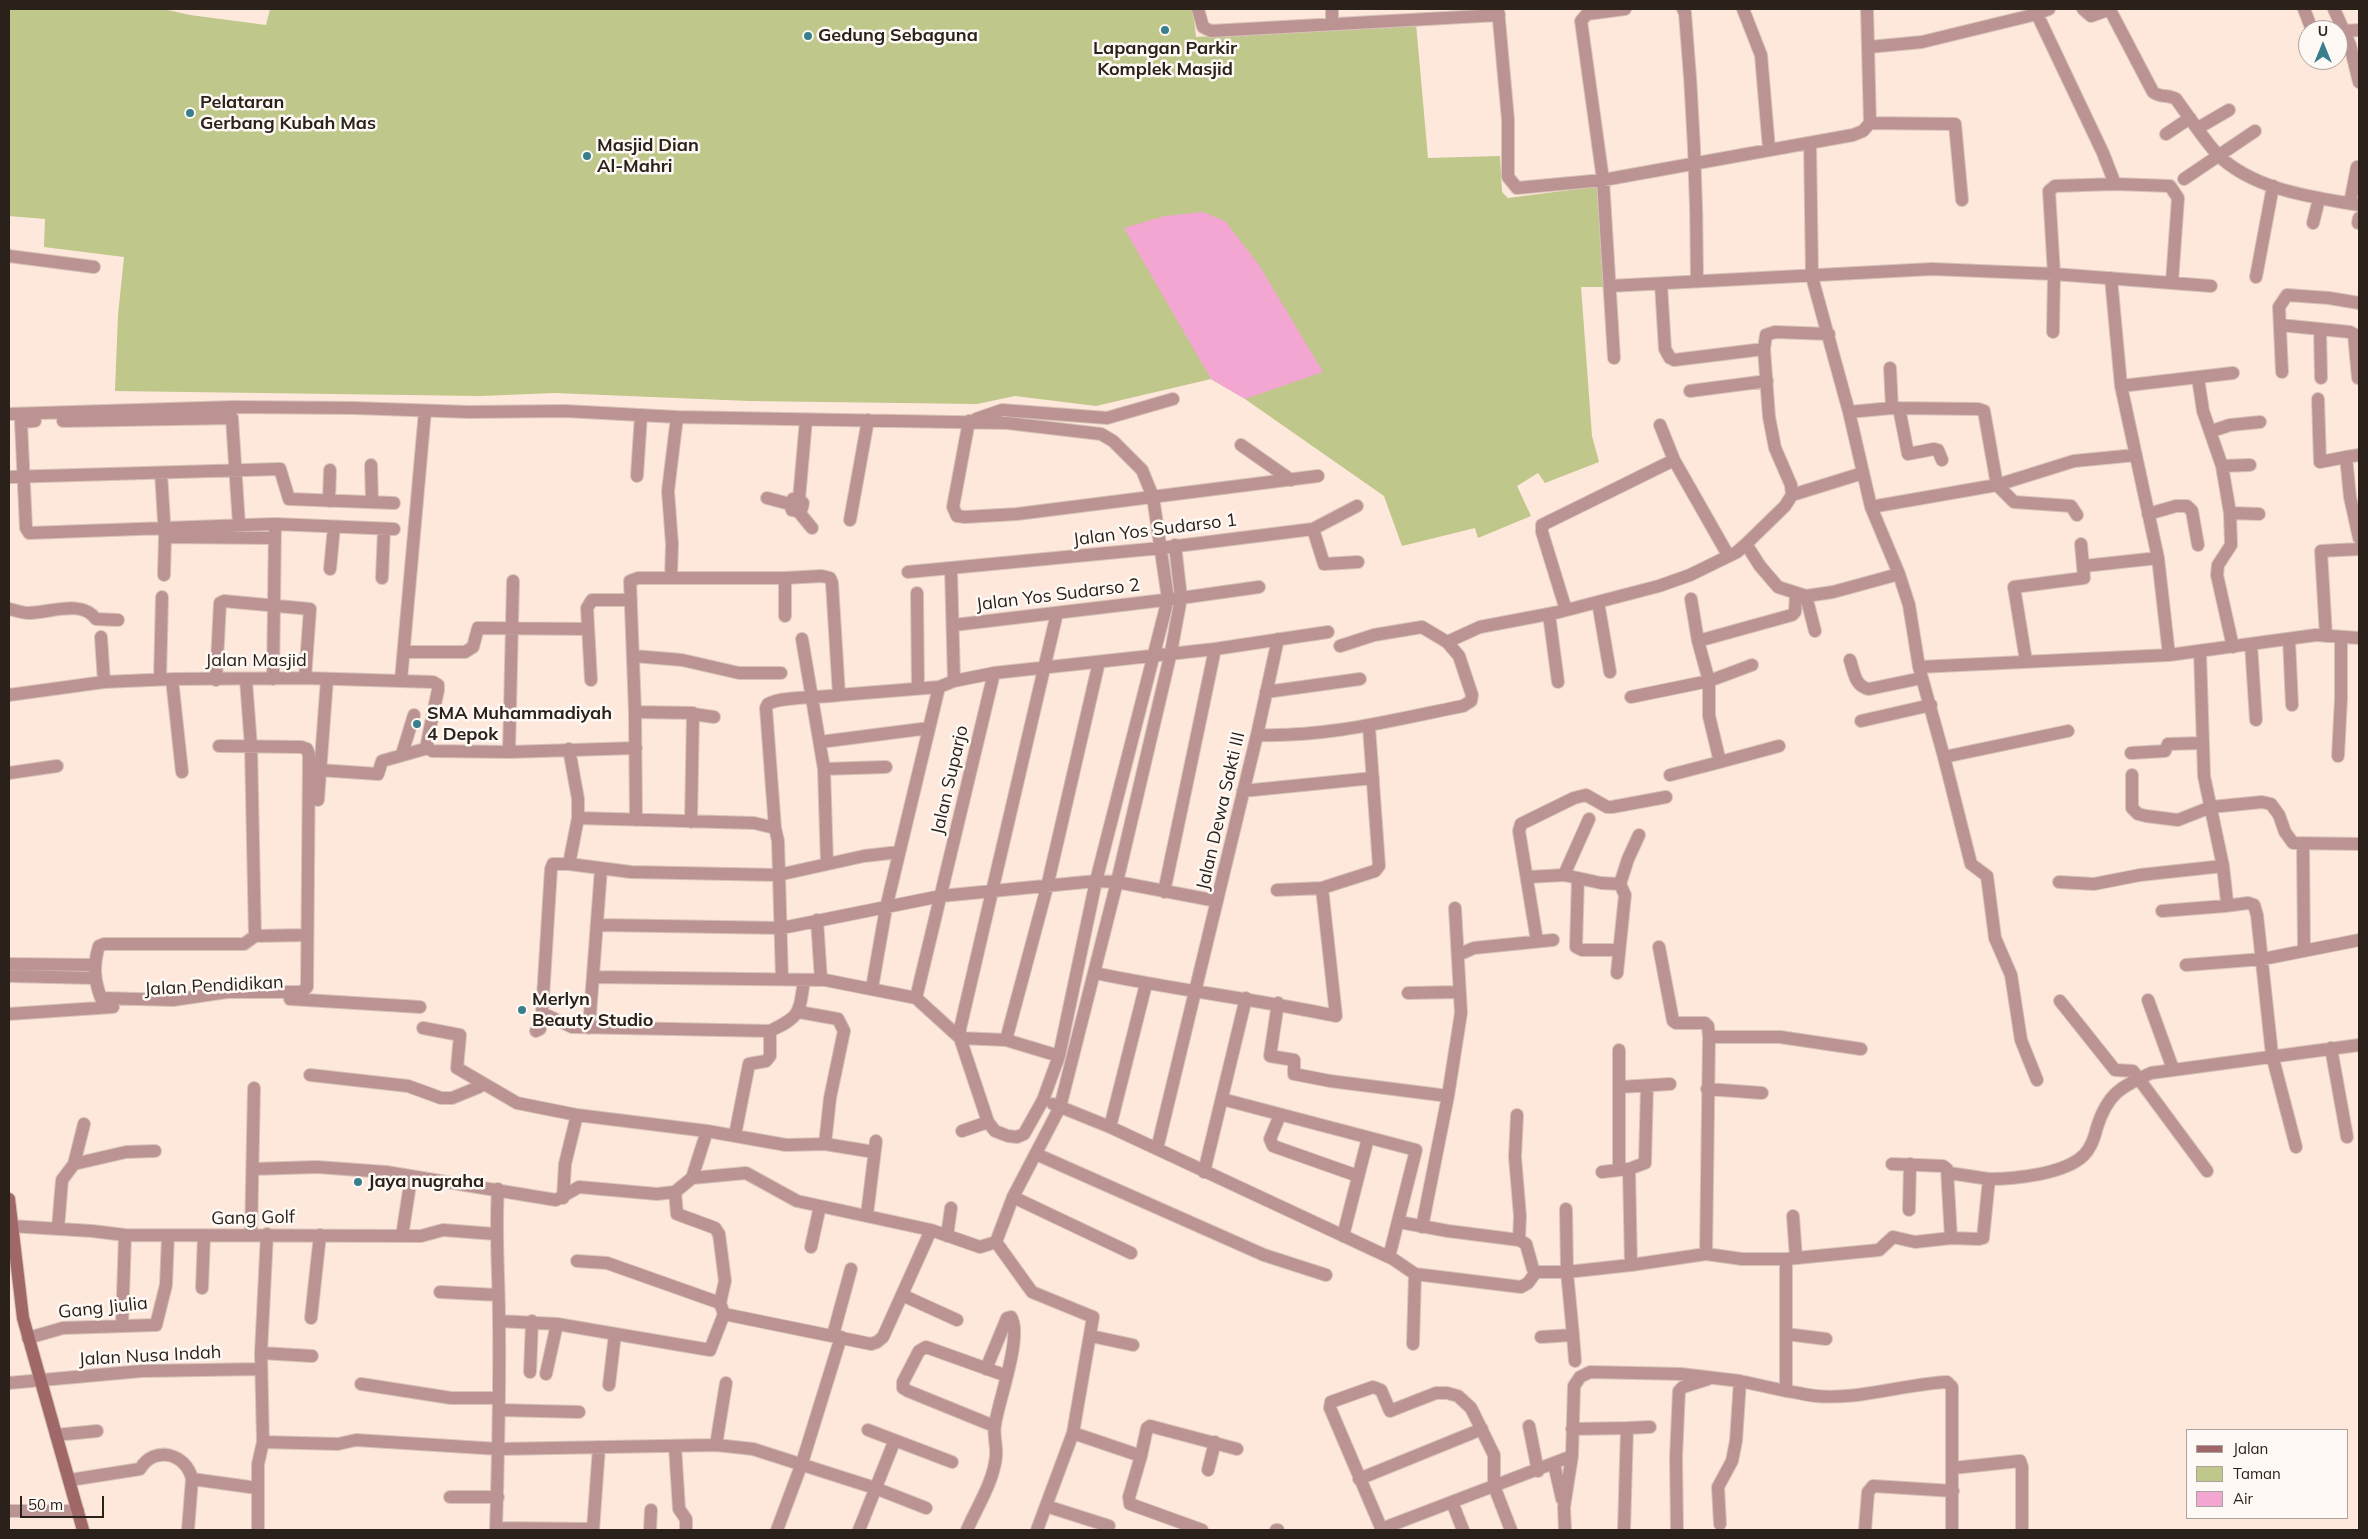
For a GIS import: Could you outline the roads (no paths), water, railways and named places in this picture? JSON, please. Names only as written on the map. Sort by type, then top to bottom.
[{"type":"main road","points":[[9,1199],[22,1318],[83,1530]]},
{"type":"street","points":[[1198,9],[1203,27],[1211,31],[1498,12],[1508,120],[1508,177],[1516,188],[1535,188],[1603,180],[1863,132],[1870,123],[1867,9]]},
{"type":"street","points":[[1332,9],[1332,24]]},
{"type":"street","points":[[1614,358],[1603,180],[1581,21],[1587,14],[1624,9]]},
{"type":"street","points":[[1683,9],[1685,13],[1691,81],[1696,163],[1697,281]]},
{"type":"street","points":[[1743,9],[1761,55],[1769,148]]},
{"type":"street","points":[[1869,47],[1922,42],[2036,14],[2049,9]]},
{"type":"street","points":[[2083,9],[2091,16],[2111,9],[2154,92],[2158,96],[2172,96],[2218,154],[2234,166],[2273,186],[2319,199],[2354,204],[2357,168]]},
{"type":"street","points":[[2036,14],[2103,153],[2115,184]]},
{"type":"street","points":[[2348,41],[2359,82]]},
{"type":"street","points":[[2166,134],[2229,110]]},
{"type":"street","points":[[1870,123],[1955,124],[1962,200]]},
{"type":"street","points":[[2184,179],[2218,154],[2255,131]]},
{"type":"street","points":[[1810,143],[1812,277],[1849,412],[1870,507],[1899,574],[1909,605],[1920,673],[1944,757],[1971,864],[1988,876],[1995,938],[2011,975],[2022,1040],[2037,1080]]},
{"type":"street","points":[[2053,332],[2054,274],[2048,197],[2050,188],[2074,184],[2161,184],[2170,186],[2178,198],[2172,282]]},
{"type":"street","points":[[2256,277],[2273,186]]},
{"type":"street","points":[[2313,223],[2319,199]]},
{"type":"street","points":[[9,256],[94,267]]},
{"type":"street","points":[[1610,286],[1812,277],[1932,269],[2054,274],[2211,286]]},
{"type":"street","points":[[2111,278],[2121,386],[2158,558],[2169,655]]},
{"type":"street","points":[[1661,284],[1665,349],[1670,358],[1674,360],[1764,349]]},
{"type":"street","points":[[2282,372],[2280,307],[2287,295],[2329,298],[2359,303]]},
{"type":"street","points":[[2280,325],[2350,332],[2354,334],[2358,378]]},
{"type":"street","points":[[2320,329],[2321,378]]},
{"type":"street","points":[[1447,642],[1480,627],[1559,612],[1690,575],[1742,549],[1785,506],[1792,495],[1791,485],[1772,435],[1764,349],[1766,335],[1769,333],[1829,334]]},
{"type":"street","points":[[1890,368],[1896,408],[1908,454],[1934,449],[1938,450],[1942,460]]},
{"type":"street","points":[[2121,386],[2233,374]]},
{"type":"street","points":[[2198,378],[2203,410],[2212,431],[2222,466],[2230,513],[2231,545],[2218,566],[2218,575],[2233,647]]},
{"type":"street","points":[[1690,391],[1767,381]]},
{"type":"street","points":[[969,421],[1002,410],[1107,418],[1173,399]]},
{"type":"street","points":[[2318,399],[2320,462],[2359,455]]},
{"type":"street","points":[[9,414],[234,407],[354,408],[425,411],[565,411],[677,417],[1007,423],[1101,434],[1113,441],[1142,470],[1153,497],[1168,599],[1096,881],[1059,1056],[1043,1100],[1024,1134],[1017,1137],[1008,1136],[996,1131],[988,1122],[960,1038],[960,1029],[1057,613]]},
{"type":"street","points":[[1849,412],[1896,408],[1978,409],[1984,411],[1997,485],[2014,502],[2071,506],[2077,515]]},
{"type":"street","points":[[401,680],[425,411]]},
{"type":"street","points":[[637,476],[641,415]]},
{"type":"street","points":[[671,578],[672,544],[668,492],[677,417]]},
{"type":"street","points":[[239,525],[232,418],[21,422],[15,477],[26,528],[29,533],[36,535],[165,532],[239,525],[275,524],[389,529],[382,578]]},
{"type":"street","points":[[795,505],[806,420]]},
{"type":"street","points":[[850,520],[868,420]]},
{"type":"street","points":[[969,421],[953,507],[957,516],[975,517],[1017,514],[1318,476]]},
{"type":"street","points":[[2212,431],[2230,425],[2260,422]]},
{"type":"street","points":[[1660,425],[1674,460],[1728,555]]},
{"type":"street","points":[[1241,445],[1291,480]]},
{"type":"street","points":[[1870,507],[1997,485],[2074,461],[2136,455]]},
{"type":"street","points":[[2346,457],[2355,497],[2359,538]]},
{"type":"street","points":[[1558,682],[1559,612],[1542,525],[1674,460]]},
{"type":"street","points":[[2222,466],[2250,465]]},
{"type":"street","points":[[371,466],[372,502]]},
{"type":"street","points":[[15,477],[235,472],[280,469],[289,499],[394,503]]},
{"type":"street","points":[[329,502],[330,470]]},
{"type":"street","points":[[161,473],[165,532],[164,575]]},
{"type":"street","points":[[1792,495],[1863,474]]},
{"type":"street","points":[[767,498],[795,505],[812,528]]},
{"type":"street","name":"Jalan Yos Sudarso 1","points":[[908,572],[1161,548],[1313,530],[1357,506]]},
{"type":"street","points":[[2148,514],[2176,506],[2187,506],[2192,511],[2198,545]]},
{"type":"street","points":[[2230,513],[2259,514]]},
{"type":"street","points":[[273,679],[275,524]]},
{"type":"street","points":[[330,569],[334,527]]},
{"type":"street","points":[[1313,530],[1324,564],[1358,562]]},
{"type":"street","points":[[165,532],[274,538]]},
{"type":"street","points":[[1746,544],[1760,566],[1778,587],[1801,595],[1833,592],[1899,574]]},
{"type":"street","points":[[2026,661],[2014,587],[2083,579],[2085,577],[2081,544]]},
{"type":"street","points":[[996,1242],[1013,1197],[1060,1107],[1095,973],[1171,652],[1181,598],[1175,545]]},
{"type":"street","points":[[2326,636],[2320,551],[2359,549]]},
{"type":"street","points":[[2084,566],[2158,558]]},
{"type":"street","points":[[951,569],[954,681]]},
{"type":"street","points":[[636,820],[632,579],[822,576],[830,578],[832,583],[839,695]]},
{"type":"street","points":[[785,578],[785,616]]},
{"type":"street","points":[[509,752],[513,582]]},
{"type":"street","name":"Jalan Yos Sudarso 2","points":[[954,625],[1259,587]]},
{"type":"street","points":[[917,593],[918,688]]},
{"type":"street","points":[[1801,595],[1815,631]]},
{"type":"street","points":[[1698,641],[1792,615],[1795,612],[1801,595]]},
{"type":"street","points":[[162,597],[166,679],[182,772]]},
{"type":"street","points":[[1691,599],[1698,641],[1709,680],[1709,716],[1720,762]]},
{"type":"street","points":[[591,680],[587,608],[592,600],[631,600]]},
{"type":"street","points":[[216,680],[221,601],[275,604],[307,609],[311,612],[305,678]]},
{"type":"street","points":[[1598,602],[1610,672]]},
{"type":"street","points":[[9,609],[27,613],[74,608],[92,613],[96,620],[118,620]]},
{"type":"street","points":[[1257,735],[1307,735],[1369,727],[1464,706],[1470,701],[1472,695],[1459,656],[1447,642],[1422,627],[1374,635],[1340,646]]},
{"type":"street","points":[[404,652],[465,652],[473,647],[478,628],[511,630],[588,629]]},
{"type":"street","points":[[782,979],[778,841],[775,828],[766,708],[772,701],[939,687],[954,681],[994,673],[1171,652],[1215,649],[1328,632]]},
{"type":"street","points":[[1850,660],[1858,684],[1862,688],[1869,689],[1920,673],[2026,661],[2169,655],[2326,636],[2359,638]]},
{"type":"street","points":[[2338,756],[2341,699],[2341,637]]},
{"type":"street","points":[[101,638],[104,682]]},
{"type":"street","points":[[802,639],[824,769],[827,864]]},
{"type":"street","name":"Jalan Dewa Sakti III","points":[[1157,1150],[1194,990],[1244,791],[1278,639]]},
{"type":"street","points":[[2289,639],[2292,705]]},
{"type":"street","points":[[2251,644],[2256,720]]},
{"type":"street","points":[[1164,892],[1215,649]]},
{"type":"street","points":[[2200,652],[2205,783],[2223,866],[2225,906]]},
{"type":"street","points":[[634,656],[682,660],[739,673],[781,672]]},
{"type":"street","points":[[1006,1040],[1048,886],[1099,662]]},
{"type":"street","points":[[1630,697],[1709,680],[1752,665]]},
{"type":"street","name":"Jalan Suparjo","points":[[916,998],[994,673]]},
{"type":"street","name":"Jalan Masjid","points":[[9,695],[104,682],[166,679],[246,680],[305,678],[433,682],[438,685],[427,742],[428,748]]},
{"type":"street","points":[[318,800],[327,679]]},
{"type":"street","points":[[1266,692],[1360,679]]},
{"type":"street","points":[[246,680],[251,747],[255,936]]},
{"type":"street","points":[[872,988],[898,852],[939,687]]},
{"type":"street","points":[[1861,721],[1930,705]]},
{"type":"street","points":[[635,712],[691,712],[693,714],[714,717]]},
{"type":"street","points":[[691,822],[693,714]]},
{"type":"street","points":[[402,754],[414,715]]},
{"type":"street","points":[[1278,890],[1322,888],[1374,871],[1379,866],[1369,727]]},
{"type":"street","points":[[820,742],[929,728]]},
{"type":"street","points":[[1944,757],[2068,731]]},
{"type":"street","points":[[2131,752],[2165,751],[2168,744],[2203,743]]},
{"type":"street","points":[[219,746],[301,747],[307,749],[309,755],[307,987],[302,992],[227,992],[172,1000],[100,998],[94,965],[99,946],[104,944],[244,944],[255,936],[307,935]]},
{"type":"street","points":[[1670,775],[1779,746]]},
{"type":"street","points":[[319,770],[378,774],[382,761],[428,748],[432,751],[509,752],[636,748]]},
{"type":"street","points":[[569,749],[577,785],[578,818],[569,864]]},
{"type":"street","points":[[9,773],[57,766]]},
{"type":"street","points":[[824,769],[886,767]]},
{"type":"street","points":[[2132,775],[2132,808],[2138,814],[2178,820],[2211,807],[2262,802],[2271,804],[2280,815],[2285,832],[2293,843],[2359,844]]},
{"type":"street","points":[[1244,791],[1373,778]]},
{"type":"street","points":[[1537,941],[1519,831],[1521,824],[1580,797],[1612,807],[1666,797]]},
{"type":"street","points":[[578,818],[754,823],[775,828]]},
{"type":"street","points":[[1564,875],[1589,819]]},
{"type":"street","points":[[1617,973],[1625,895],[1620,884],[1628,859],[1639,835]]},
{"type":"street","points":[[2302,844],[2304,950]]},
{"type":"street","points":[[536,1031],[540,1029],[542,1013],[551,868],[553,864],[569,864],[630,872],[778,875],[864,856],[898,852]]},
{"type":"street","points":[[2059,882],[2094,884],[2140,875],[2223,866]]},
{"type":"street","points":[[590,1028],[599,924],[601,868]]},
{"type":"street","points":[[1528,877],[1564,875],[1601,883],[1620,884]]},
{"type":"street","points":[[1578,878],[1576,947],[1582,950],[1619,950]]},
{"type":"street","points":[[599,924],[782,928],[941,896],[1096,881],[1117,882],[1217,901]]},
{"type":"street","points":[[1095,973],[1146,984],[1278,1003],[1336,1016],[1322,888]]},
{"type":"street","points":[[2162,911],[2248,903],[2254,906],[2263,959],[2272,1055],[2296,1147]]},
{"type":"street","points":[[1422,1227],[1448,1096],[1461,1013],[1459,992],[1460,954],[1456,908]]},
{"type":"street","points":[[817,920],[821,980]]},
{"type":"street","points":[[1460,954],[1474,948],[1554,940]]},
{"type":"street","points":[[2186,965],[2263,959],[2359,940]]},
{"type":"street","points":[[1659,947],[1673,1021],[1676,1023],[1705,1023],[1708,1026],[1706,1254]]},
{"type":"street","points":[[9,964],[94,965]]},
{"type":"street","points":[[9,976],[95,978]]},
{"type":"street","points":[[594,977],[821,980],[872,988],[916,998],[960,1038],[1006,1040],[1059,1056]]},
{"type":"street","points":[[542,1013],[572,1027],[770,1031],[790,1021],[799,1012],[804,980]]},
{"type":"street","points":[[1110,1127],[1146,984]]},
{"type":"street","points":[[1408,993],[1459,992]]},
{"type":"street","name":"Jalan Pendidikan","points":[[9,1014],[99,1007],[175,1008],[222,999],[269,998],[420,1007]]},
{"type":"street","points":[[1204,1172],[1246,998]]},
{"type":"street","points":[[2148,1000],[2173,1069]]},
{"type":"street","points":[[2060,1001],[2115,1070],[2131,1070],[2207,1171]]},
{"type":"street","points":[[1278,1003],[1270,1056],[1294,1060],[1294,1074],[1330,1081],[1448,1096]]},
{"type":"street","points":[[799,1012],[838,1019],[844,1031],[830,1098],[825,1144]]},
{"type":"street","points":[[423,1028],[460,1035],[457,1068],[518,1103],[577,1115],[735,1135],[786,1145],[825,1144],[875,1147],[867,1215]]},
{"type":"street","points":[[735,1135],[749,1064],[766,1061],[770,1056],[770,1031]]},
{"type":"street","points":[[1709,1037],[1780,1037],[1861,1049]]},
{"type":"street","points":[[1949,1173],[1989,1179],[2013,1179],[2061,1168],[2085,1154],[2094,1139],[2103,1110],[2121,1087],[2151,1073],[2272,1055],[2359,1045]]},
{"type":"street","points":[[2331,1048],[2346,1137]]},
{"type":"street","points":[[1619,1050],[1630,1265]]},
{"type":"street","points":[[310,1075],[408,1086],[441,1098],[452,1098],[479,1087],[482,1083]]},
{"type":"street","points":[[1620,1087],[1670,1084]]},
{"type":"street","points":[[1602,1172],[1624,1169],[1645,1163],[1647,1086]]},
{"type":"street","points":[[252,1235],[254,1088]]},
{"type":"street","points":[[1707,1089],[1762,1093]]},
{"type":"street","points":[[1222,1099],[1416,1150],[1389,1257]]},
{"type":"street","points":[[1043,1100],[1110,1127],[1389,1257],[1415,1274],[1521,1287],[1528,1283],[1536,1272]]},
{"type":"street","points":[[564,1198],[565,1164],[577,1115]]},
{"type":"street","points":[[1280,1115],[1270,1139],[1273,1146],[1358,1176]]},
{"type":"street","points":[[1518,1115],[1515,1157],[1520,1216],[1519,1240]]},
{"type":"street","points":[[962,1131],[988,1122]]},
{"type":"street","points":[[58,1228],[62,1180],[74,1164],[84,1124]]},
{"type":"street","points":[[692,1178],[707,1131]]},
{"type":"street","points":[[1343,1236],[1368,1138]]},
{"type":"street","points":[[74,1164],[126,1152],[155,1152]]},
{"type":"street","points":[[1036,1154],[1264,1255],[1326,1276]]},
{"type":"street","points":[[1892,1164],[1943,1166],[1949,1173],[1951,1238]]},
{"type":"street","points":[[1909,1210],[1910,1164]]},
{"type":"street","points":[[253,1169],[317,1167],[386,1172],[411,1178],[498,1189],[556,1200],[564,1198],[579,1188],[657,1194],[674,1192],[692,1178],[746,1173],[797,1201],[931,1230],[980,1247],[996,1242]]},
{"type":"street","points":[[402,1236],[411,1178]]},
{"type":"street","points":[[1536,1272],[1567,1272],[1706,1254],[1742,1259],[1791,1258],[1879,1250],[1893,1237],[1915,1242],[1951,1238],[1975,1240],[1983,1238],[1989,1179]]},
{"type":"street","points":[[498,1189],[495,1234],[499,1321],[499,1449],[496,1529],[593,1529],[599,1447]]},
{"type":"street","points":[[499,1321],[532,1321],[557,1324],[710,1350],[722,1308],[725,1281],[719,1234],[715,1228],[677,1214],[674,1192]]},
{"type":"street","points":[[1013,1197],[1131,1253]]},
{"type":"street","points":[[811,1247],[820,1206]]},
{"type":"street","points":[[947,1236],[951,1208]]},
{"type":"street","points":[[1566,1209],[1567,1272],[1575,1361]]},
{"type":"street","points":[[1786,1391],[1786,1334],[1793,1216]]},
{"type":"street","points":[[1399,1222],[1422,1227],[1519,1240],[1526,1244],[1533,1269],[1536,1272]]},
{"type":"street","name":"Gang Golf","points":[[11,1226],[58,1228],[125,1235],[168,1236],[267,1234],[420,1236],[443,1230],[495,1234]]},
{"type":"street","points":[[577,1261],[607,1263],[722,1308],[871,1344],[883,1337],[931,1230]]},
{"type":"street","points":[[258,1530],[258,1464],[263,1442],[262,1353],[267,1234]]},
{"type":"street","points":[[122,1325],[125,1235]]},
{"type":"street","points":[[311,1318],[320,1235]]},
{"type":"street","name":"Gang Jiulia","points":[[28,1338],[63,1328],[156,1325],[166,1285],[168,1236]]},
{"type":"street","points":[[202,1288],[204,1236]]},
{"type":"street","points":[[996,1242],[1032,1292],[1094,1317],[1073,1433],[1037,1530]]},
{"type":"street","points":[[777,1530],[802,1463],[837,1336],[851,1269]]},
{"type":"street","points":[[1413,1344],[1415,1274]]},
{"type":"street","points":[[440,1292],[498,1295]]},
{"type":"street","points":[[902,1295],[957,1320]]},
{"type":"street","points":[[967,1530],[988,1484],[996,1456],[994,1426],[1007,1376],[1015,1323],[1011,1317],[1007,1318],[986,1369]]},
{"type":"street","points":[[530,1372],[532,1321]]},
{"type":"street","points":[[546,1374],[557,1324]]},
{"type":"street","points":[[609,1384],[615,1334]]},
{"type":"street","points":[[1786,1334],[1826,1339]]},
{"type":"street","points":[[1541,1337],[1573,1335]]},
{"type":"street","points":[[1091,1336],[1133,1345]]},
{"type":"street","points":[[994,1426],[903,1388],[903,1382],[919,1351],[926,1347],[1007,1376]]},
{"type":"street","points":[[262,1353],[312,1356]]},
{"type":"street","name":"Jalan Nusa Indah","points":[[9,1383],[142,1371],[262,1369]]},
{"type":"street","points":[[1564,1507],[1572,1456],[1574,1386],[1580,1377],[1590,1372],[1681,1374],[1740,1381],[1817,1396],[1857,1394],[1947,1382],[1952,1387],[1952,1530]]},
{"type":"street","points":[[1677,1530],[1676,1457],[1679,1391],[1683,1387],[1710,1378]]},
{"type":"street","points":[[1720,1524],[1718,1487],[1732,1461],[1736,1441],[1740,1381]]},
{"type":"street","points":[[716,1445],[726,1383]]},
{"type":"street","points":[[361,1384],[451,1398],[579,1412]]},
{"type":"street","points":[[1512,1530],[1494,1486],[1494,1455],[1470,1408],[1458,1396],[1436,1393],[1390,1411],[1381,1390],[1373,1387],[1331,1402],[1330,1408],[1382,1530],[1494,1486],[1538,1471],[1572,1456]]},
{"type":"street","points":[[1202,1530],[1188,1529],[1130,1504],[1129,1497],[1147,1428],[1150,1426],[1237,1449]]},
{"type":"street","points":[[1529,1426],[1538,1471]]},
{"type":"street","points":[[1572,1428],[1650,1427]]},
{"type":"street","points":[[1624,1530],[1627,1428]]},
{"type":"street","points":[[868,1430],[894,1442],[952,1462]]},
{"type":"street","points":[[1359,1479],[1482,1430]]},
{"type":"street","points":[[56,1435],[97,1431]]},
{"type":"street","points":[[1073,1433],[1141,1456]]},
{"type":"street","points":[[263,1442],[338,1444],[356,1440],[499,1449],[716,1445],[753,1449],[802,1463],[926,1508]]},
{"type":"street","points":[[859,1530],[894,1442]]},
{"type":"street","points":[[1208,1470],[1215,1442]]},
{"type":"street","points":[[675,1446],[679,1509],[686,1520],[686,1530]]},
{"type":"street","points":[[70,1480],[140,1469],[148,1459],[160,1453],[179,1458],[185,1463],[192,1479],[188,1530]]},
{"type":"street","points":[[1953,1468],[2020,1461],[2022,1467],[2022,1530]]},
{"type":"street","points":[[1554,1464],[1564,1507],[1565,1530]]},
{"type":"street","points":[[192,1479],[257,1488]]},
{"type":"street","points":[[1865,1530],[1868,1492],[1873,1486],[1953,1491]]},
{"type":"street","points":[[450,1497],[498,1497]]},
{"type":"street","points":[[1452,1502],[1463,1530]]},
{"type":"street","points":[[1046,1506],[1109,1526]]},
{"type":"street","points":[[9,1511],[78,1510]]},
{"type":"street","points":[[650,1510],[650,1530]]},
{"type":"water","points":[[1203,212],[1225,221],[1259,265],[1323,372],[1245,399],[1211,379],[1124,228],[1165,216]]},
{"type":"place","name":"Lapangan Parkir Komplek Masjid","points":[[1165,30]]},
{"type":"place","name":"Gedung Sebaguna","points":[[808,36]]},
{"type":"place","name":"Pelataran Gerbang Kubah Mas","points":[[190,113]]},
{"type":"place","name":"Masjid Dian Al-Mahri","points":[[587,156]]},
{"type":"place","name":"SMA Muhammadiyah 4 Depok","points":[[417,724]]},
{"type":"place","name":"Merlyn Beauty Studio","points":[[522,1010]]},
{"type":"place","name":"Jaya nugraha","points":[[358,1182]]}]
